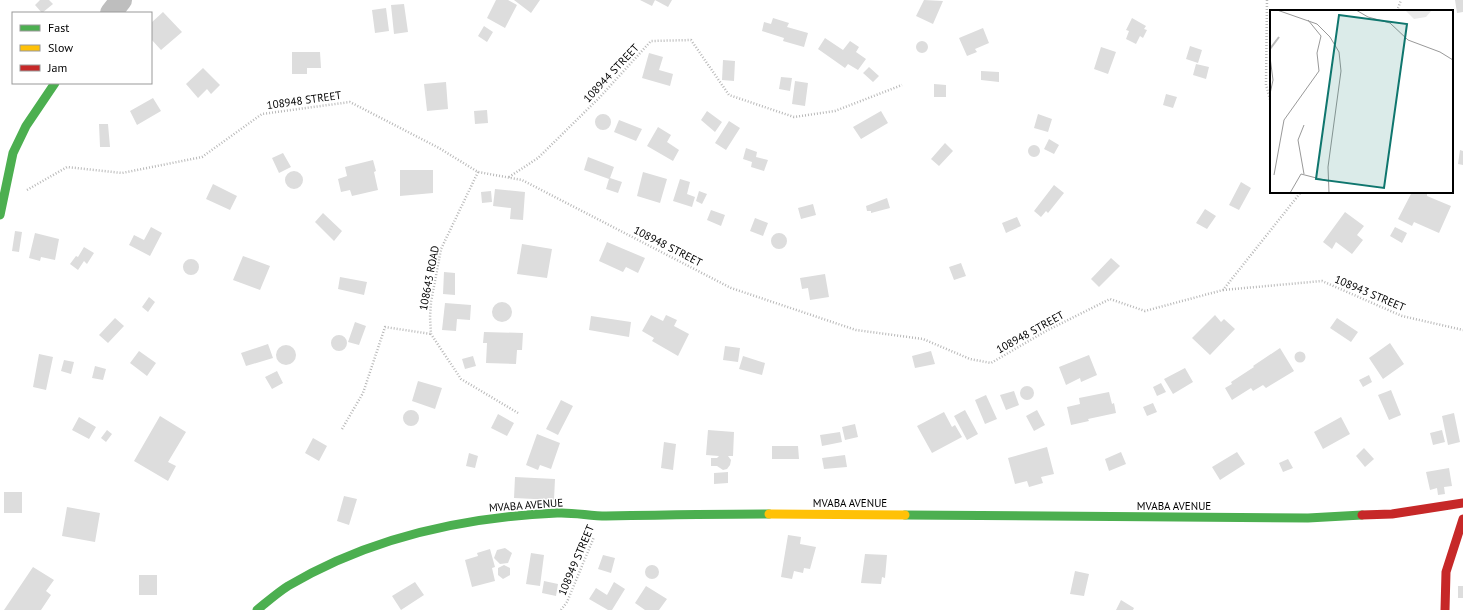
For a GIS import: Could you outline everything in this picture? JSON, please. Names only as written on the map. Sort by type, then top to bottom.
[{"type":"street","points":[[112,12],[121,0]]},
{"type":"street","points":[[0,215],[13,153],[26,126],[53,84]]},
{"type":"street","name":"MVABA AVENUE","points":[[257,610],[287,587],[324,567],[367,549],[422,532],[490,518],[560,513],[603,516],[711,514],[1125,518],[1329,518],[1392,514],[1463,503]]},
{"type":"street","points":[[1445,610],[1446,572],[1463,519]]},
{"type":"path","points":[[1268,0],[1266,85],[1270,99]]},
{"type":"path","points":[[1397,10],[1401,0]]},
{"type":"path","name":"108944 STREET","points":[[509,177],[538,158],[600,97],[651,41],[691,40],[729,96],[794,117],[835,111],[902,85]]},
{"type":"path","name":"108948 STREET","points":[[2,205],[67,167],[122,172],[202,157],[262,114],[350,102],[439,148],[478,172],[522,180],[731,288],[856,330],[924,339],[970,359],[991,363],[1046,332],[1110,299],[1145,311],[1223,290]]},
{"type":"path","name":"108643 ROAD","points":[[431,334],[431,302],[441,249],[478,172]]},
{"type":"path","points":[[1223,290],[1300,193]]},
{"type":"path","name":"108943 STREET","points":[[1223,290],[1322,282],[1402,316],[1463,330]]},
{"type":"path","points":[[342,428],[363,393],[385,327],[431,334],[461,379],[518,413]]},
{"type":"path","name":"108949 STREET","points":[[561,610],[566,602],[603,516]]},
{"type":"building","points":[[40,0],[49,0],[53,4],[43,12],[41,12],[35,5]]},
{"type":"building","points":[[496,0],[508,0],[517,5],[505,28],[487,18]]},
{"type":"building","points":[[514,0],[540,0],[531,13]]},
{"type":"building","points":[[640,0],[655,0],[652,6]]},
{"type":"building","points":[[655,0],[672,0],[668,7]]},
{"type":"building","points":[[924,0],[943,1],[933,24],[916,16]]},
{"type":"building","points":[[1455,0],[1463,0],[1463,12],[1457,13]]},
{"type":"building","points":[[404,4],[408,32],[394,34],[391,5]]},
{"type":"building","points":[[386,8],[389,31],[375,33],[372,10]]},
{"type":"building","points":[[163,12],[182,32],[161,50],[152,40],[152,22]]},
{"type":"building","points":[[773,18],[789,23],[787,27],[808,33],[804,47],[783,41],[784,38],[762,31],[764,22],[771,24]]},
{"type":"building","points":[[1132,18],[1146,26],[1144,29],[1147,30],[1143,38],[1140,36],[1136,44],[1126,39],[1129,31],[1126,30]]},
{"type":"building","points":[[484,26],[493,32],[487,42],[478,36]]},
{"type":"building","points":[[983,28],[989,43],[975,49],[977,52],[967,56],[959,38]]},
{"type":"building","points":[[825,38],[843,50],[850,41],[859,47],[856,52],[866,59],[858,70],[848,64],[845,68],[818,49]]},
{"type":"building","points":[[924,41],[927,42],[927,52],[920,53],[917,52],[916,45],[917,42]]},
{"type":"building","points":[[1190,46],[1202,50],[1198,63],[1186,59]]},
{"type":"building","points":[[1101,47],[1116,52],[1108,74],[1094,69]]},
{"type":"building","points":[[292,52],[320,52],[321,68],[307,68],[307,74],[292,74]]},
{"type":"building","points":[[649,53],[663,57],[659,70],[673,74],[670,86],[642,78]]},
{"type":"building","points":[[723,60],[735,61],[734,81],[722,80]]},
{"type":"building","points":[[1196,64],[1209,67],[1206,79],[1193,75]]},
{"type":"building","points":[[869,67],[879,76],[873,82],[863,73]]},
{"type":"building","points":[[203,68],[220,85],[211,94],[207,89],[198,98],[186,84]]},
{"type":"building","points":[[981,71],[999,72],[999,82],[981,80]]},
{"type":"building","points":[[781,77],[792,78],[790,91],[779,89]]},
{"type":"building","points":[[795,81],[808,83],[805,106],[792,104]]},
{"type":"building","points":[[446,82],[448,109],[427,111],[424,84]]},
{"type":"building","points":[[934,84],[946,85],[946,97],[934,97]]},
{"type":"building","points":[[1166,94],[1177,97],[1173,108],[1163,105]]},
{"type":"building","points":[[153,98],[161,111],[137,125],[130,111]]},
{"type":"building","points":[[487,110],[488,123],[475,124],[474,111]]},
{"type":"building","points":[[707,111],[722,122],[715,132],[701,120]]},
{"type":"building","points":[[881,111],[888,123],[861,139],[853,127]]},
{"type":"building","points":[[600,114],[606,114],[611,119],[609,128],[606,130],[600,130],[595,125],[595,119]]},
{"type":"building","points":[[1038,114],[1052,119],[1048,132],[1034,128]]},
{"type":"building","points":[[619,120],[642,129],[636,141],[614,132]]},
{"type":"building","points":[[729,121],[740,128],[726,150],[715,143]]},
{"type":"building","points":[[99,124],[108,124],[110,147],[100,147]]},
{"type":"building","points":[[658,127],[671,135],[667,142],[679,150],[673,161],[647,146]]},
{"type":"building","points":[[1049,139],[1059,145],[1054,154],[1044,149]]},
{"type":"building","points":[[945,143],[953,151],[939,166],[931,159]]},
{"type":"building","points":[[1036,145],[1039,146],[1039,156],[1032,157],[1029,156],[1028,149],[1029,146]]},
{"type":"building","points":[[746,148],[757,152],[756,157],[768,160],[764,171],[751,167],[752,162],[743,159]]},
{"type":"building","points":[[1460,150],[1463,151],[1463,165],[1458,164]]},
{"type":"building","points":[[283,153],[291,167],[279,173],[272,158]]},
{"type":"building","points":[[588,157],[614,167],[610,178],[622,182],[618,193],[606,189],[609,179],[584,170]]},
{"type":"building","points":[[373,160],[378,190],[352,196],[350,190],[341,192],[338,179],[347,176],[345,167]]},
{"type":"building","points":[[400,170],[433,170],[433,193],[400,196]]},
{"type":"building","points":[[294,171],[300,174],[303,180],[300,186],[294,189],[288,186],[285,180],[288,174]]},
{"type":"building","points":[[643,172],[667,179],[660,203],[637,196]]},
{"type":"building","points":[[680,179],[690,182],[687,194],[695,197],[692,207],[673,201]]},
{"type":"building","points":[[1241,182],[1251,188],[1239,210],[1229,205]]},
{"type":"building","points":[[213,184],[237,196],[230,210],[206,199]]},
{"type":"building","points":[[1054,185],[1064,193],[1048,213],[1046,211],[1041,217],[1034,211]]},
{"type":"building","points":[[495,189],[525,192],[523,220],[510,219],[511,208],[493,206]]},
{"type":"building","points":[[491,191],[492,202],[482,203],[481,192]]},
{"type":"building","points":[[699,191],[707,194],[702,204],[696,201]]},
{"type":"building","points":[[1411,193],[1427,193],[1427,196],[1451,206],[1439,233],[1414,222],[1412,226],[1398,219]]},
{"type":"building","points":[[887,198],[890,208],[871,213],[871,211],[867,211],[866,206]]},
{"type":"building","points":[[813,204],[816,215],[801,219],[798,208]]},
{"type":"building","points":[[1205,209],[1216,216],[1207,229],[1196,223]]},
{"type":"building","points":[[711,210],[725,215],[721,226],[707,220]]},
{"type":"building","points":[[1345,212],[1364,226],[1357,235],[1363,240],[1352,254],[1336,242],[1332,249],[1323,242]]},
{"type":"building","points":[[323,213],[342,231],[334,241],[315,222]]},
{"type":"building","points":[[1017,217],[1021,226],[1006,233],[1002,223]]},
{"type":"building","points":[[755,218],[768,223],[763,236],[750,231]]},
{"type":"building","points":[[151,227],[162,233],[150,256],[129,245],[134,235],[144,240]]},
{"type":"building","points":[[1395,227],[1407,233],[1402,243],[1390,236]]},
{"type":"building","points":[[15,231],[22,232],[19,252],[12,251]]},
{"type":"building","points":[[35,233],[59,239],[55,260],[41,257],[40,261],[29,258]]},
{"type":"building","points":[[779,233],[785,235],[787,241],[785,247],[779,249],[773,247],[771,241],[773,235]]},
{"type":"building","points":[[607,242],[645,258],[638,273],[626,267],[623,272],[599,261]]},
{"type":"building","points":[[522,244],[552,249],[547,278],[517,274]]},
{"type":"building","points":[[84,247],[94,253],[87,264],[84,261],[78,270],[70,264],[76,256],[78,257]]},
{"type":"building","points":[[243,256],[270,266],[260,290],[233,280]]},
{"type":"building","points":[[1111,258],[1120,266],[1099,287],[1091,279]]},
{"type":"building","points":[[188,259],[194,259],[199,264],[197,273],[194,275],[188,275],[183,270],[183,264]]},
{"type":"building","points":[[961,263],[966,276],[954,280],[949,267]]},
{"type":"building","points":[[444,272],[455,273],[455,295],[443,294]]},
{"type":"building","points":[[825,274],[829,297],[810,300],[808,288],[802,289],[800,278]]},
{"type":"building","points":[[340,277],[367,282],[364,295],[338,289]]},
{"type":"building","points":[[149,297],[155,302],[148,312],[142,307]]},
{"type":"building","points":[[498,302],[506,302],[512,308],[512,316],[506,322],[498,322],[492,316],[492,308]]},
{"type":"building","points":[[445,303],[471,305],[470,320],[457,319],[456,331],[442,330]]},
{"type":"building","points":[[651,315],[663,321],[666,315],[677,320],[674,326],[689,334],[678,356],[652,341],[654,338],[642,331]]},
{"type":"building","points":[[1215,315],[1221,322],[1224,319],[1235,329],[1210,355],[1192,338]]},
{"type":"building","points":[[591,316],[631,322],[629,337],[589,330]]},
{"type":"building","points":[[115,318],[124,326],[108,343],[99,335]]},
{"type":"building","points":[[1337,318],[1358,332],[1351,342],[1330,328]]},
{"type":"building","points":[[355,322],[366,326],[359,345],[348,342]]},
{"type":"building","points":[[484,332],[523,333],[522,350],[517,350],[516,364],[486,363],[487,343],[483,343]]},
{"type":"building","points":[[339,335],[346,340],[347,343],[342,350],[339,351],[332,346],[331,343],[336,336]]},
{"type":"building","points":[[1390,343],[1404,364],[1383,379],[1369,358]]},
{"type":"building","points":[[268,344],[273,358],[246,366],[241,353]]},
{"type":"building","points":[[286,345],[293,348],[296,355],[293,362],[286,365],[279,362],[276,355],[279,348]]},
{"type":"building","points":[[725,346],[740,348],[738,362],[723,360]]},
{"type":"building","points":[[1280,348],[1294,371],[1266,388],[1263,385],[1253,391],[1251,388],[1232,400],[1225,388],[1232,384],[1231,382],[1254,367],[1253,366]]},
{"type":"building","points":[[139,351],[156,363],[147,376],[130,363]]},
{"type":"building","points":[[931,351],[935,364],[915,368],[912,356]]},
{"type":"building","points":[[1298,352],[1302,352],[1304,353],[1304,361],[1298,362],[1295,359],[1295,355]]},
{"type":"building","points":[[39,354],[53,357],[46,390],[33,387]]},
{"type":"building","points":[[1089,355],[1097,375],[1081,382],[1080,378],[1066,385],[1059,367]]},
{"type":"building","points":[[473,356],[476,366],[465,369],[462,359]]},
{"type":"building","points":[[743,356],[765,363],[762,375],[739,369]]},
{"type":"building","points":[[64,360],[74,362],[71,374],[61,371]]},
{"type":"building","points":[[95,366],[106,369],[103,380],[92,378]]},
{"type":"building","points":[[1185,368],[1193,382],[1173,394],[1164,379]]},
{"type":"building","points":[[277,371],[283,383],[272,389],[265,377]]},
{"type":"building","points":[[1369,375],[1372,382],[1363,387],[1359,380]]},
{"type":"building","points":[[418,381],[442,388],[435,409],[412,401]]},
{"type":"building","points":[[1161,383],[1166,392],[1157,396],[1153,387]]},
{"type":"building","points":[[1024,386],[1030,386],[1034,390],[1034,396],[1030,400],[1024,400],[1020,396],[1020,390]]},
{"type":"building","points":[[1391,390],[1401,415],[1389,420],[1378,395]]},
{"type":"building","points":[[1014,391],[1019,405],[1006,410],[1000,395]]},
{"type":"building","points":[[1109,392],[1112,404],[1114,403],[1116,413],[1088,419],[1089,421],[1071,425],[1067,407],[1080,404],[1079,398]]},
{"type":"building","points":[[986,395],[997,419],[985,424],[975,400]]},
{"type":"building","points":[[561,400],[573,406],[558,435],[546,429]]},
{"type":"building","points":[[1153,403],[1157,412],[1147,416],[1143,407]]},
{"type":"building","points":[[411,410],[417,412],[419,418],[417,424],[411,426],[405,424],[403,418],[405,412]]},
{"type":"building","points":[[965,410],[978,434],[967,440],[954,416]]},
{"type":"building","points":[[1037,410],[1045,425],[1034,431],[1026,416]]},
{"type":"building","points":[[944,412],[952,427],[955,425],[962,437],[932,453],[917,426]]},
{"type":"building","points":[[1454,413],[1460,442],[1448,445],[1442,416]]},
{"type":"building","points":[[498,414],[514,423],[507,436],[491,428]]},
{"type":"building","points":[[160,416],[186,432],[168,462],[176,466],[168,481],[134,461]]},
{"type":"building","points":[[79,417],[96,427],[89,439],[72,430]]},
{"type":"building","points":[[1341,417],[1350,434],[1323,449],[1314,432]]},
{"type":"building","points":[[855,424],[858,437],[845,440],[842,427]]},
{"type":"building","points":[[107,430],[112,434],[106,442],[101,438]]},
{"type":"building","points":[[708,430],[734,432],[733,456],[728,456],[731,460],[727,469],[723,470],[717,466],[711,466],[711,458],[717,458],[719,456],[706,455]]},
{"type":"building","points":[[1442,430],[1445,442],[1433,445],[1430,433]]},
{"type":"building","points":[[840,432],[842,442],[822,446],[820,435]]},
{"type":"building","points":[[537,434],[560,443],[551,469],[540,465],[538,470],[526,465]]},
{"type":"building","points":[[313,438],[327,446],[319,461],[305,453]]},
{"type":"building","points":[[664,442],[676,444],[673,470],[661,468]]},
{"type":"building","points":[[772,446],[798,446],[799,459],[772,459]]},
{"type":"building","points":[[1047,447],[1054,474],[1041,477],[1043,483],[1029,487],[1027,481],[1015,484],[1008,458]]},
{"type":"building","points":[[1364,448],[1374,459],[1365,467],[1356,456]]},
{"type":"building","points":[[1121,452],[1126,464],[1109,471],[1105,459]]},
{"type":"building","points":[[1237,452],[1245,464],[1220,480],[1212,467]]},
{"type":"building","points":[[469,453],[478,456],[475,468],[466,466]]},
{"type":"building","points":[[845,455],[847,467],[824,469],[822,458]]},
{"type":"building","points":[[1288,459],[1293,468],[1283,472],[1279,463]]},
{"type":"building","points":[[1449,468],[1452,486],[1444,487],[1445,494],[1438,495],[1437,488],[1430,490],[1426,472]]},
{"type":"building","points":[[728,472],[728,483],[714,484],[714,473]]},
{"type":"building","points":[[515,477],[555,479],[554,500],[514,498]]},
{"type":"building","points":[[4,492],[22,492],[22,513],[4,513]]},
{"type":"building","points":[[344,496],[357,499],[349,525],[337,521]]},
{"type":"building","points":[[67,507],[100,513],[95,542],[62,536]]},
{"type":"building","points":[[788,535],[801,537],[800,544],[816,547],[810,569],[804,568],[803,573],[794,571],[792,579],[781,577]]},
{"type":"building","points":[[505,548],[512,553],[508,563],[500,564],[494,558],[497,550]]},
{"type":"building","points":[[490,549],[495,567],[492,568],[495,581],[472,587],[465,560],[478,556],[477,553]]},
{"type":"building","points":[[531,553],[544,555],[540,586],[526,584]]},
{"type":"building","points":[[865,554],[887,555],[885,578],[882,577],[881,584],[861,583]]},
{"type":"building","points":[[603,555],[615,558],[611,573],[598,569]]},
{"type":"building","points":[[504,565],[510,568],[510,575],[503,579],[498,575],[498,568]]},
{"type":"building","points":[[649,565],[655,565],[659,569],[659,575],[655,579],[649,579],[645,575],[645,569]]},
{"type":"building","points":[[33,567],[54,580],[46,591],[51,595],[41,610],[4,610]]},
{"type":"building","points":[[1075,571],[1089,574],[1084,596],[1070,594]]},
{"type":"building","points":[[139,575],[157,575],[157,595],[139,595]]},
{"type":"building","points":[[544,581],[558,584],[556,596],[542,593]]},
{"type":"building","points":[[415,582],[424,595],[401,610],[392,596]]},
{"type":"building","points":[[614,582],[625,589],[612,610],[608,610],[589,599],[596,588],[607,595]]},
{"type":"building","points":[[646,586],[667,599],[659,610],[645,610],[635,603]]},
{"type":"building","points":[[1458,586],[1463,586],[1463,598],[1458,598]]},
{"type":"building","points":[[1121,600],[1134,608],[1133,610],[1116,610]]},
{"type":"traffic: fast","points":[[0,215],[13,153],[26,126],[54,84]]},
{"type":"traffic: fast","points":[[257,610],[288,586],[319,569],[351,555],[384,543],[452,525],[487,519],[557,513],[606,516],[769,514]]},
{"type":"traffic: fast","points":[[905,515],[1308,518],[1362,515]]},
{"type":"traffic: slow","points":[[769,514],[905,515]]},
{"type":"traffic: jam","points":[[1362,515],[1392,514],[1463,503]]},
{"type":"traffic: jam","points":[[1445,610],[1446,572],[1463,519]]}]
